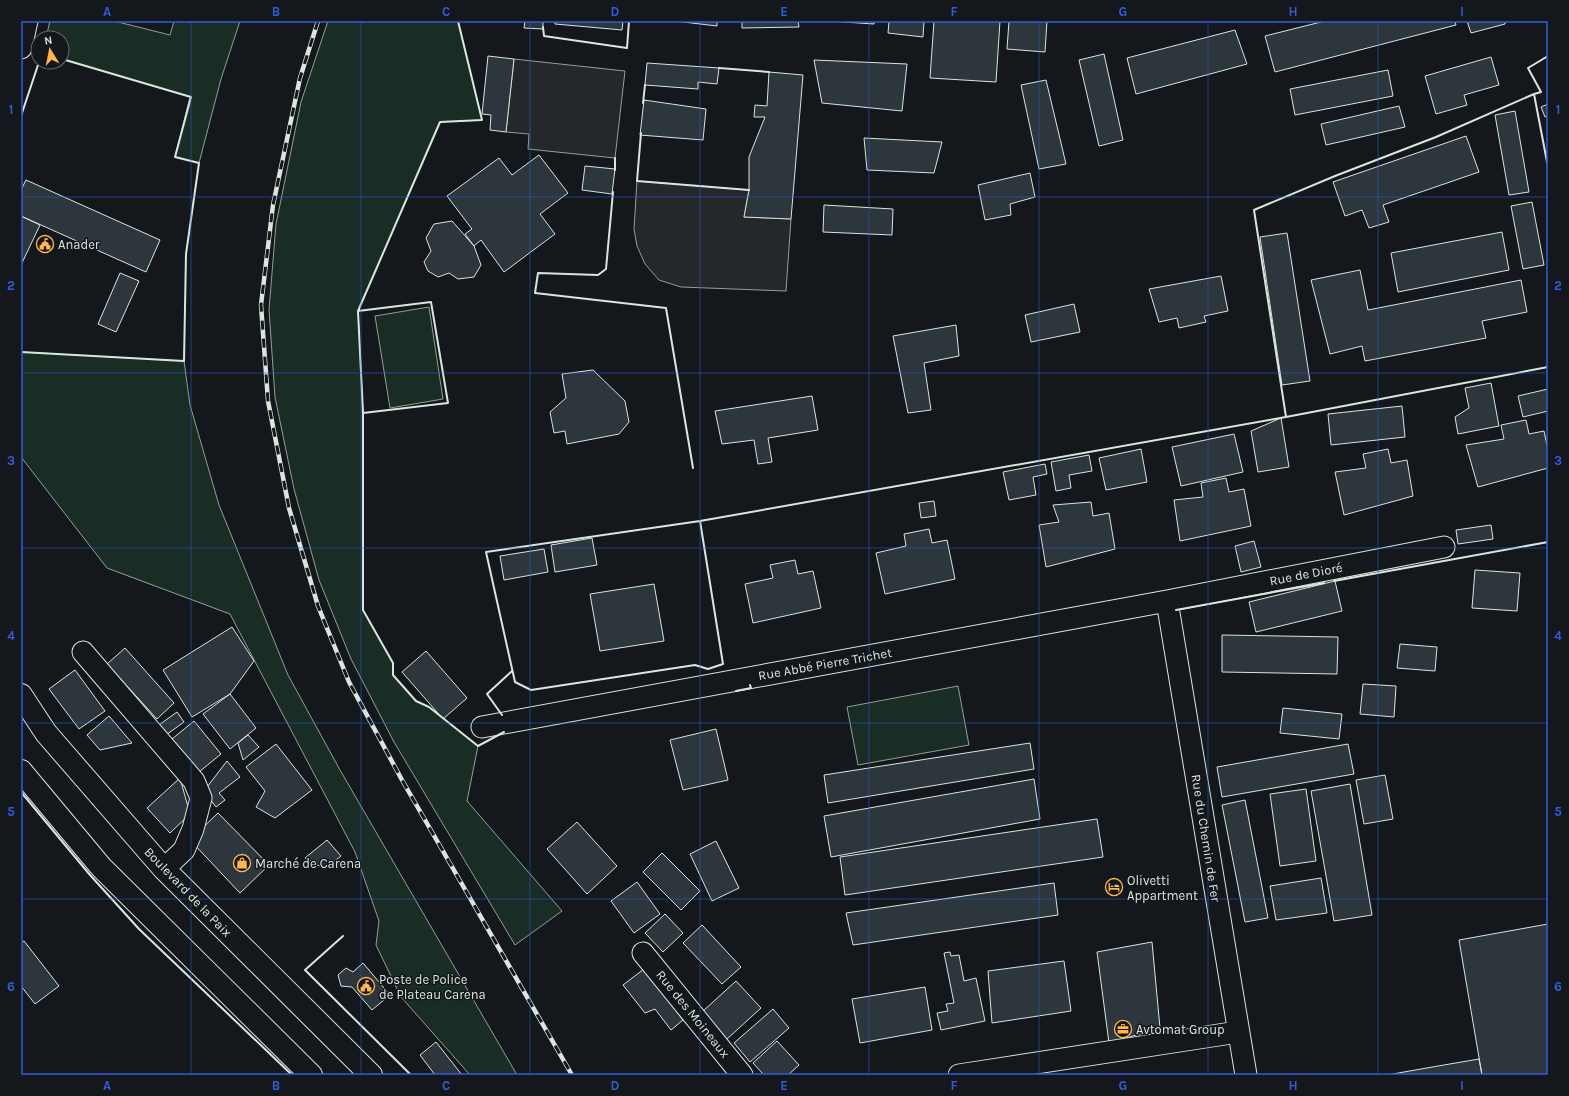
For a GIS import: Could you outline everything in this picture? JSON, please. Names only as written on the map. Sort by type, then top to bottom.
[{"type":"main road","name":"Boulevard de la Paix","points":[[21,695],[46,733],[164,870],[371,1075]]},
{"type":"main road","points":[[21,771],[101,867],[311,1075]]},
{"type":"street","points":[[21,48],[27,21]]},
{"type":"street","name":"Rue de Dioré","points":[[1167,600],[1444,547]]},
{"type":"street","name":"Rue Abbé Pierre Trichet","points":[[482,727],[1167,600]]},
{"type":"street","name":"Rue du Chemin de Fer","points":[[1167,600],[1246,1075]]},
{"type":"street","points":[[83,652],[194,781],[198,789],[201,798],[188,841],[184,850],[164,870]]},
{"type":"street","name":"Rue des Moineaux","points":[[643,953],[742,1075]]},
{"type":"street","points":[[959,1075],[1238,1032]]},
{"type":"green space","points":[[50,21],[114,21],[170,35],[174,21],[240,21],[221,79],[199,163],[175,157],[190,97],[70,61],[70,30],[48,30]]},
{"type":"green space","points":[[328,21],[458,21],[482,120],[440,122],[358,311],[363,413],[363,610],[393,663],[393,675],[416,701],[429,707],[478,746],[467,801],[562,911],[515,945],[394,742],[351,659],[319,580],[294,489],[275,397],[269,310],[276,224],[301,102]]},
{"type":"green space","points":[[429,307],[443,399],[390,408],[375,316]]},
{"type":"green space","points":[[21,352],[184,361],[190,405],[219,505],[288,675],[340,770],[517,1075],[470,1075],[401,997],[376,945],[379,921],[355,852],[230,614],[107,568],[21,457]]},
{"type":"green space","points":[[958,686],[969,745],[858,765],[847,707]]},
{"type":"shaded area","points":[[514,59],[625,71],[615,158],[528,149],[529,134],[506,132]]},
{"type":"shaded area","points":[[637,181],[749,190],[744,217],[791,219],[786,291],[681,287],[659,280],[645,264],[637,246],[634,229]]},
{"type":"building","points":[[525,21],[543,21],[543,29],[524,28]]},
{"type":"building","points":[[555,21],[623,21],[622,30],[555,24]]},
{"type":"building","points":[[675,21],[717,21],[717,26]]},
{"type":"building","points":[[742,21],[798,21],[799,27],[742,28]]},
{"type":"building","points":[[829,21],[874,21],[874,24]]},
{"type":"building","points":[[889,21],[924,21],[923,37],[888,33]]},
{"type":"building","points":[[934,21],[1000,21],[996,82],[930,78]]},
{"type":"building","points":[[1009,21],[1047,21],[1045,52],[1007,49]]},
{"type":"building","points":[[1325,21],[1455,21],[1456,25],[1275,72],[1265,36]]},
{"type":"building","points":[[1467,21],[1505,21],[1505,24],[1471,33]]},
{"type":"building","points":[[1235,30],[1247,64],[1136,94],[1127,58]]},
{"type":"building","points":[[1104,54],[1123,140],[1099,146],[1079,60]]},
{"type":"building","points":[[488,56],[514,59],[506,132],[490,130],[491,115],[482,114]]},
{"type":"building","points":[[1491,57],[1499,85],[1464,95],[1467,105],[1436,114],[1425,76]]},
{"type":"building","points":[[814,60],[907,64],[902,111],[822,103]]},
{"type":"building","points":[[647,63],[719,68],[717,84],[698,82],[698,89],[645,85]]},
{"type":"building","points":[[1388,70],[1393,96],[1295,115],[1290,89]]},
{"type":"building","points":[[769,72],[803,75],[791,219],[744,217],[749,190],[749,157],[765,117],[754,117],[755,105],[767,106]]},
{"type":"building","points":[[1046,80],[1066,164],[1039,169],[1021,85]]},
{"type":"building","points":[[644,100],[706,109],[703,140],[640,135]]},
{"type":"building","points":[[1548,104],[1548,116],[1545,117],[1541,107]]},
{"type":"building","points":[[1399,106],[1405,127],[1326,145],[1321,124]]},
{"type":"building","points":[[1515,111],[1529,192],[1509,195],[1495,115]]},
{"type":"building","points":[[1466,136],[1479,172],[1383,205],[1389,222],[1369,228],[1362,210],[1345,216],[1333,182]]},
{"type":"building","points":[[864,138],[942,142],[934,173],[867,170]]},
{"type":"building","points":[[539,155],[568,193],[540,214],[555,234],[504,272],[481,240],[474,246],[465,234],[472,229],[447,196],[499,158],[512,175]]},
{"type":"building","points":[[585,166],[615,169],[612,194],[582,190]]},
{"type":"building","points":[[1030,173],[1035,197],[1010,204],[1011,215],[985,220],[978,185]]},
{"type":"building","points":[[26,180],[160,240],[146,272],[21,216],[21,190]]},
{"type":"building","points":[[1532,202],[1544,265],[1523,269],[1511,206]]},
{"type":"building","points":[[824,205],[893,209],[892,235],[823,232]]},
{"type":"building","points":[[21,216],[40,225],[21,265]]},
{"type":"building","points":[[452,221],[474,246],[481,265],[474,277],[458,279],[449,273],[438,277],[428,271],[424,262],[431,251],[426,238],[434,224]]},
{"type":"building","points":[[1502,232],[1509,270],[1398,292],[1391,253]]},
{"type":"building","points":[[1287,233],[1310,381],[1282,385],[1260,237]]},
{"type":"building","points":[[1360,270],[1368,310],[1521,280],[1527,312],[1482,321],[1486,338],[1365,361],[1362,346],[1330,354],[1311,280]]},
{"type":"building","points":[[120,273],[139,281],[116,332],[98,324]]},
{"type":"building","points":[[1221,276],[1228,311],[1204,316],[1206,322],[1179,328],[1177,318],[1159,322],[1149,289]]},
{"type":"building","points":[[1074,304],[1080,332],[1031,342],[1025,315]]},
{"type":"building","points":[[956,325],[959,356],[924,363],[931,410],[908,413],[893,336]]},
{"type":"building","points":[[593,370],[625,401],[629,422],[619,434],[567,444],[565,431],[554,433],[550,412],[566,398],[562,374]]},
{"type":"building","points":[[1491,383],[1499,426],[1458,434],[1455,417],[1469,408],[1465,388]]},
{"type":"building","points":[[1548,389],[1548,411],[1523,417],[1518,396]]},
{"type":"building","points":[[812,396],[818,430],[768,438],[772,462],[758,464],[754,440],[722,444],[715,411]]},
{"type":"building","points":[[1402,406],[1405,437],[1331,445],[1328,414]]},
{"type":"building","points":[[1281,418],[1289,467],[1258,472],[1251,431]]},
{"type":"building","points":[[1526,420],[1529,434],[1544,431],[1548,450],[1548,468],[1478,487],[1466,445],[1504,439],[1501,425]]},
{"type":"building","points":[[1234,434],[1243,472],[1181,486],[1172,447]]},
{"type":"building","points":[[1141,449],[1147,482],[1106,490],[1099,458]]},
{"type":"building","points":[[1388,449],[1391,463],[1407,460],[1413,496],[1344,515],[1335,472],[1366,468],[1363,454]]},
{"type":"building","points":[[1089,455],[1092,471],[1069,475],[1071,488],[1056,491],[1051,462]]},
{"type":"building","points":[[1045,464],[1047,474],[1033,477],[1036,495],[1009,500],[1003,472]]},
{"type":"building","points":[[1226,478],[1229,492],[1244,489],[1251,526],[1180,541],[1174,500],[1203,497],[1201,483]]},
{"type":"building","points":[[934,501],[936,516],[921,518],[919,503]]},
{"type":"building","points":[[1091,502],[1093,516],[1109,513],[1115,549],[1046,567],[1039,525],[1059,522],[1053,505]]},
{"type":"building","points":[[1491,525],[1493,539],[1458,544],[1456,530]]},
{"type":"building","points":[[929,529],[932,543],[947,540],[955,579],[885,594],[876,553],[906,546],[904,534]]},
{"type":"building","points":[[592,538],[597,565],[555,572],[551,545]]},
{"type":"building","points":[[1254,541],[1261,567],[1241,572],[1235,546]]},
{"type":"building","points":[[544,549],[548,572],[504,580],[500,556]]},
{"type":"building","points":[[795,560],[798,574],[813,571],[821,608],[753,623],[745,584],[773,578],[770,565]]},
{"type":"building","points":[[1475,570],[1520,573],[1517,611],[1472,608]]},
{"type":"building","points":[[1335,581],[1342,611],[1256,632],[1249,602]]},
{"type":"building","points":[[654,584],[664,641],[600,651],[590,594]]},
{"type":"building","points":[[232,627],[254,661],[230,694],[192,717],[163,670]]},
{"type":"building","points":[[1222,635],[1338,637],[1337,674],[1222,672]]},
{"type":"building","points":[[1400,644],[1437,647],[1435,671],[1397,668]]},
{"type":"building","points":[[125,648],[174,703],[157,719],[107,664]]},
{"type":"building","points":[[426,651],[467,698],[443,719],[402,672]]},
{"type":"building","points":[[75,670],[105,711],[79,729],[49,689]]},
{"type":"building","points":[[1363,684],[1396,686],[1394,717],[1360,714]]},
{"type":"building","points":[[230,694],[256,728],[230,749],[203,714]]},
{"type":"building","points":[[1283,708],[1342,714],[1339,739],[1280,733]]},
{"type":"building","points":[[177,712],[184,722],[166,735],[159,725]]},
{"type":"building","points":[[109,716],[132,743],[100,750],[87,735]]},
{"type":"building","points":[[194,721],[221,754],[199,772],[172,739]]},
{"type":"building","points":[[716,729],[728,780],[683,790],[670,740]]},
{"type":"building","points":[[248,735],[259,747],[243,760],[238,743]]},
{"type":"building","points":[[1030,743],[1034,769],[828,803],[824,775]]},
{"type":"building","points":[[276,744],[312,790],[275,818],[256,807],[265,791],[246,767]]},
{"type":"building","points":[[1348,744],[1354,774],[1222,797],[1217,767]]},
{"type":"building","points":[[227,761],[240,777],[219,793],[225,800],[216,807],[204,791]]},
{"type":"building","points":[[1385,775],[1393,819],[1364,824],[1356,780]]},
{"type":"building","points":[[180,778],[190,814],[170,833],[147,808]]},
{"type":"building","points":[[1034,779],[1040,819],[831,857],[824,816]]},
{"type":"building","points":[[1350,784],[1372,915],[1334,921],[1311,791]]},
{"type":"building","points":[[1306,789],[1316,861],[1280,866],[1270,794]]},
{"type":"building","points":[[1245,800],[1268,918],[1245,922],[1222,805]]},
{"type":"building","points":[[218,813],[269,865],[240,893],[190,840]]},
{"type":"building","points":[[1097,819],[1103,857],[845,895],[840,857]]},
{"type":"building","points":[[577,822],[617,866],[587,894],[547,849]]},
{"type":"building","points":[[327,840],[341,856],[325,869],[305,858]]},
{"type":"building","points":[[716,841],[739,888],[712,901],[690,854]]},
{"type":"building","points":[[662,853],[700,891],[681,910],[643,872]]},
{"type":"building","points":[[1321,878],[1327,913],[1276,920],[1270,886]]},
{"type":"building","points":[[637,882],[660,914],[634,933],[611,901]]},
{"type":"building","points":[[1054,883],[1058,915],[853,945],[846,913]]},
{"type":"building","points":[[665,914],[683,933],[663,952],[645,933]]},
{"type":"building","points":[[1548,924],[1548,1075],[1482,1075],[1459,940]]},
{"type":"building","points":[[702,925],[741,967],[722,984],[683,943]]},
{"type":"building","points":[[24,941],[59,986],[35,1004],[21,986],[21,943]]},
{"type":"building","points":[[1152,942],[1160,1028],[1109,1043],[1097,952]]},
{"type":"building","points":[[950,952],[951,956],[959,955],[964,981],[976,978],[985,1021],[941,1030],[937,1013],[948,1011],[946,1004],[954,1003],[944,953]]},
{"type":"building","points":[[1064,961],[1071,1011],[992,1023],[988,971]]},
{"type":"building","points":[[363,963],[390,995],[372,1010],[352,987],[341,986],[338,975],[346,968],[353,972]]},
{"type":"building","points":[[644,969],[683,1020],[671,1030],[655,1009],[645,1013],[623,985]]},
{"type":"building","points":[[736,981],[761,1008],[727,1039],[702,1012]]},
{"type":"building","points":[[925,987],[932,1030],[860,1043],[852,999]]},
{"type":"building","points":[[773,1009],[789,1028],[750,1062],[734,1043]]},
{"type":"building","points":[[777,1041],[799,1065],[788,1075],[764,1075],[753,1063]]},
{"type":"building","points":[[436,1042],[462,1075],[435,1075],[420,1055]]},
{"type":"building","points":[[1479,1059],[1482,1075],[1387,1075],[1438,1066]]},
{"type":"railway","points":[[318,21],[300,78],[273,205],[261,305],[268,401],[289,508],[318,606],[349,682],[402,780],[572,1075]]},
{"type":"wall","points":[[458,21],[482,120],[440,122],[358,311],[363,413],[363,610],[393,663],[393,675],[416,701],[429,707],[478,746],[504,732]]},
{"type":"wall","points":[[543,27],[544,36],[627,48],[629,21]]},
{"type":"wall","points":[[1548,56],[1528,68],[1541,92],[1534,94],[1548,167]]},
{"type":"wall","points":[[21,352],[184,361],[186,254],[199,163],[175,157],[191,97],[70,61]]},
{"type":"wall","points":[[719,68],[769,72]]},
{"type":"wall","points":[[21,116],[36,70]]},
{"type":"wall","points":[[643,103],[645,85]]},
{"type":"wall","points":[[1286,417],[1254,210],[1335,176],[1436,137],[1534,94]]},
{"type":"wall","points":[[641,133],[637,181],[749,190]]},
{"type":"wall","points":[[615,158],[615,170]]},
{"type":"wall","points":[[613,192],[606,269],[598,275],[538,273],[535,293],[666,308],[693,468]]},
{"type":"wall","points":[[358,311],[431,302],[448,403],[363,413]]},
{"type":"wall","points":[[700,521],[723,664],[708,669],[695,665],[531,690],[515,682],[486,552],[700,521],[1286,417],[1548,367]]},
{"type":"wall","points":[[1334,581],[1548,542]]},
{"type":"wall","points":[[1176,610],[1324,583]]},
{"type":"wall","points":[[502,715],[487,694],[512,671]]},
{"type":"wall","points":[[736,691],[751,688],[750,685]]},
{"type":"wall","points":[[21,792],[90,875],[139,929],[292,1075]]},
{"type":"wall","points":[[343,936],[305,970],[411,1075]]},
{"type":"place","name":"Anader","points":[[45,244]]},
{"type":"place","name":"Marché de Carena","points":[[242,863]]},
{"type":"place","name":"Olivetti Appartment","points":[[1114,887]]},
{"type":"place","name":"Poste de Police de Plateau Carena","points":[[366,986]]},
{"type":"place","name":"Avtomat Group","points":[[1123,1029]]}]
